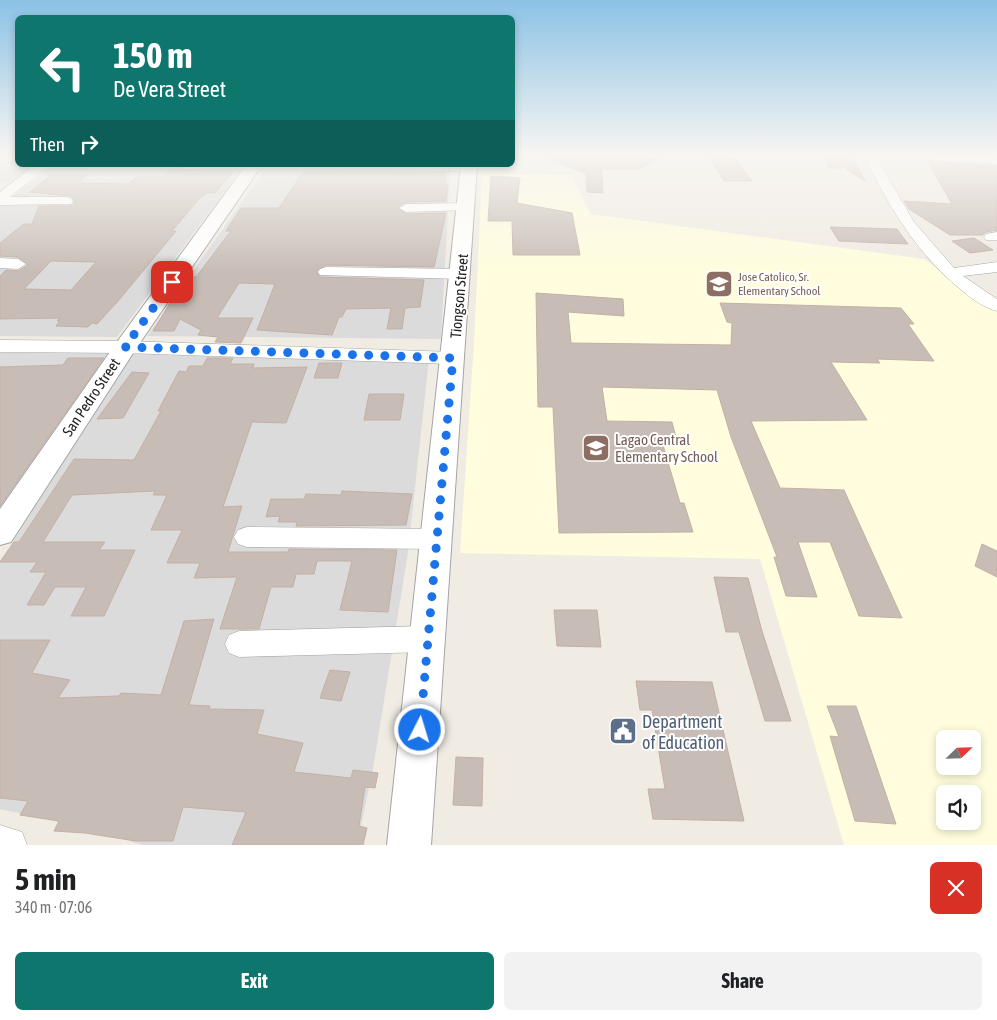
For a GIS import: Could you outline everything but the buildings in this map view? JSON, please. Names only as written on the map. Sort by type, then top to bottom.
[{"type":"street","name":"San Pedro Street","points":[[0,533],[125,347],[234,193]]},
{"type":"street","name":"Tiongson Street","points":[[409,845],[467,193]]},
{"type":"street","points":[[890,193],[902,215],[940,266],[997,306]]},
{"type":"street","points":[[0,200],[66,202]]},
{"type":"street","points":[[406,208],[466,206]]},
{"type":"street","points":[[0,264],[18,264]]},
{"type":"street","points":[[949,273],[997,267]]},
{"type":"street","points":[[326,272],[461,274]]},
{"type":"street","points":[[0,346],[125,347],[453,358]]},
{"type":"street","points":[[247,537],[437,539]]},
{"type":"street","points":[[239,644],[428,639]]},
{"type":"street","points":[[0,843],[9,845]]},
{"type":"shaded area","points":[[17,193],[223,193],[117,337],[0,336],[0,206]]},
{"type":"shaded area","points":[[248,193],[449,193],[441,339],[147,336]]},
{"type":"shaded area","points":[[481,193],[580,193],[591,214],[924,259],[997,310],[997,845],[844,845],[760,559],[460,553],[474,343]]},
{"type":"shaded area","points":[[114,352],[0,507],[0,353]]},
{"type":"shaded area","points":[[132,354],[429,359],[408,552],[373,769],[357,845],[142,845],[120,838],[82,832],[52,820],[0,809],[0,562]]},
{"type":"place","name":"Jose Catolico, Sr. Elementary School","points":[[719,284]]},
{"type":"place","name":"Lagao Central Elementary School","points":[[596,448]]},
{"type":"place","name":"Department of Education","points":[[623,731]]},
{"type":"route","points":[[172,282],[125,347],[453,358],[420,730]]}]
